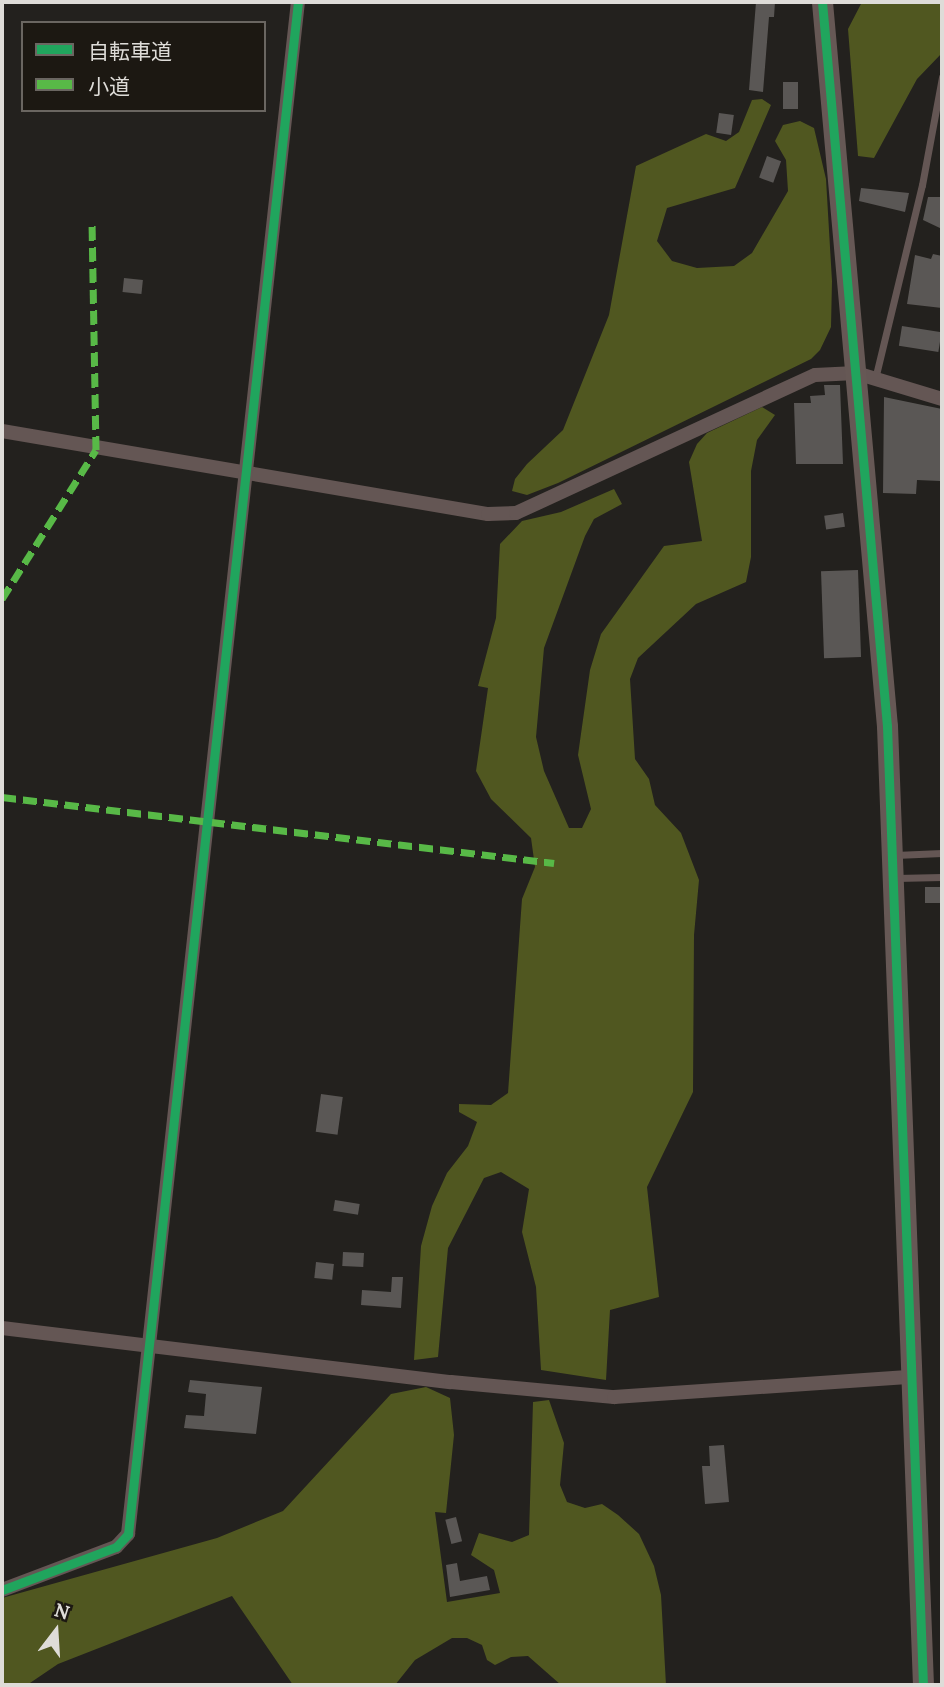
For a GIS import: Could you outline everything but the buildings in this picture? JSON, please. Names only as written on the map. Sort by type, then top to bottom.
[{"type":"street","points":[[2,1590],[116,1548],[125,1540],[298,2]]},
{"type":"street","points":[[822,2],[865,376],[887,726],[911,1377],[927,1680]]},
{"type":"street","points":[[2,431],[246,476],[488,514],[516,513],[815,375],[865,376],[942,399]]},
{"type":"street","points":[[2,1328],[451,1382],[614,1397],[911,1377]]},
{"type":"lane","points":[[865,376],[922,185],[942,77]]},
{"type":"lane","points":[[891,855],[942,853]]},
{"type":"lane","points":[[892,878],[942,877]]},
{"type":"green space","points":[[862,2],[942,2],[942,53],[917,79],[874,158],[858,156],[848,29]]},
{"type":"green space","points":[[762,99],[771,105],[735,188],[667,208],[657,241],[672,261],[697,268],[734,266],[752,253],[788,191],[786,160],[775,141],[783,125],[800,121],[814,128],[826,179],[832,281],[831,327],[820,350],[811,359],[558,483],[527,495],[512,491],[515,479],[527,464],[563,430],[609,315],[636,166],[706,134],[726,141],[739,132],[752,100]]},
{"type":"green space","points":[[762,407],[775,415],[757,440],[751,471],[751,557],[746,582],[696,604],[638,658],[630,679],[635,759],[649,779],[655,805],[681,833],[699,880],[694,935],[693,1092],[647,1187],[659,1297],[610,1310],[606,1380],[541,1370],[536,1287],[522,1232],[529,1189],[501,1172],[484,1178],[448,1248],[438,1357],[414,1360],[421,1246],[432,1206],[447,1173],[468,1146],[477,1122],[459,1112],[459,1104],[491,1105],[508,1093],[522,899],[535,867],[531,838],[491,799],[476,771],[488,688],[478,686],[496,618],[500,544],[522,521],[561,512],[614,489],[622,504],[594,519],[585,536],[544,648],[536,737],[544,771],[569,828],[582,828],[591,809],[578,755],[590,670],[601,634],[664,546],[702,541],[689,462],[697,444],[707,433]]},
{"type":"green space","points":[[426,1387],[450,1398],[454,1435],[446,1513],[435,1512],[447,1602],[500,1593],[494,1570],[471,1555],[479,1533],[512,1542],[529,1535],[533,1402],[549,1400],[564,1443],[560,1485],[567,1502],[585,1508],[602,1504],[618,1515],[639,1534],[654,1566],[661,1595],[666,1685],[561,1685],[528,1656],[511,1657],[495,1665],[487,1660],[482,1645],[467,1638],[452,1638],[415,1660],[395,1685],[293,1685],[232,1596],[58,1664],[27,1685],[2,1685],[2,1598],[217,1538],[283,1511],[391,1394]]},
{"type":"marked path","points":[[2,599],[96,450],[92,224]]},
{"type":"marked path","points":[[2,797],[554,863]]},
{"type":"cycle path","points":[[2,1590],[116,1547],[128,1534],[298,2]]},
{"type":"cycle path","points":[[822,2],[887,726],[923,1685]]}]
